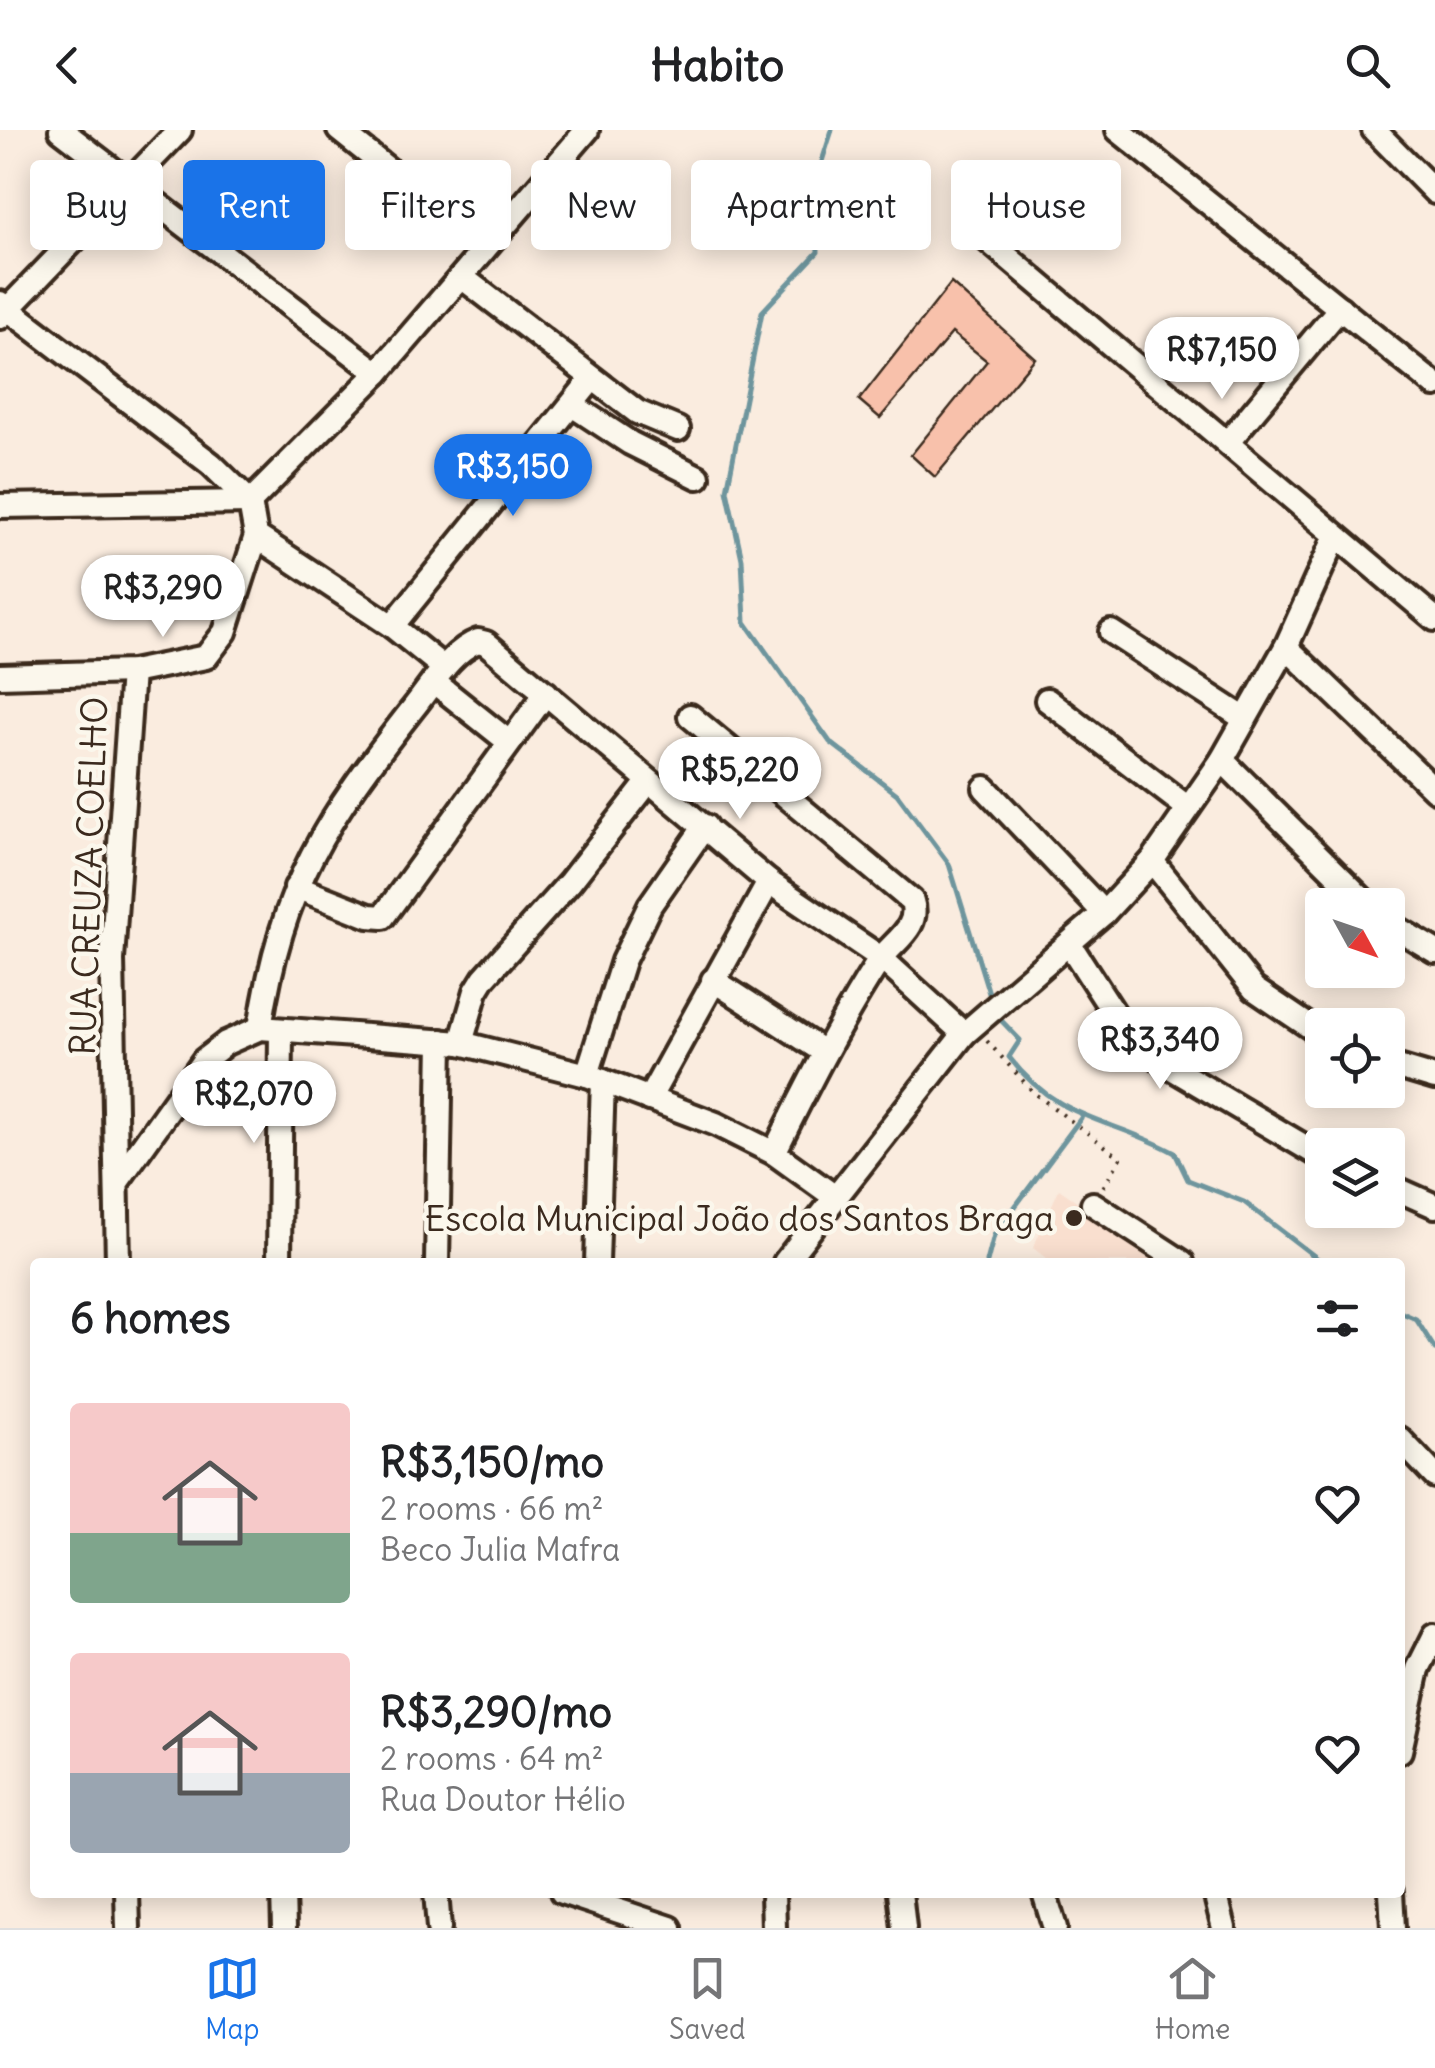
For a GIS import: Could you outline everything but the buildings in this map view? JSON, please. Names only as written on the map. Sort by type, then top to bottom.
[{"type":"street","points":[[62,130],[99,160]]},
{"type":"street","points":[[152,160],[180,130]]},
{"type":"street","points":[[339,130],[377,160]]},
{"type":"street","points":[[1118,130],[1435,385]]},
{"type":"street","points":[[1374,130],[1435,192]]},
{"type":"street","points":[[511,215],[574,135]]},
{"type":"street","points":[[163,211],[378,372]]},
{"type":"street","points":[[0,676],[132,672],[195,661],[217,646],[256,536],[250,502],[211,464],[3,310],[63,250]]},
{"type":"street","points":[[0,506],[250,502],[378,372],[484,250]]},
{"type":"street","points":[[999,250],[1435,618]]},
{"type":"street","points":[[463,278],[637,412],[678,429]]},
{"type":"street","points":[[1228,442],[1340,308]]},
{"type":"street","points":[[392,626],[592,379]]},
{"type":"street","points":[[572,404],[630,443],[698,478]]},
{"type":"street","points":[[256,536],[392,626],[509,742]]},
{"type":"street","points":[[788,1258],[969,1030],[1070,945],[1152,860],[1222,760],[1286,648],[1336,536]]},
{"type":"street","points":[[1111,632],[1245,719]]},
{"type":"street","points":[[279,1258],[271,957],[296,887],[335,811],[439,675],[474,642],[486,643],[769,882],[880,958],[969,1030]]},
{"type":"street","points":[[1286,648],[1435,790]]},
{"type":"street","name":"RUA CREUZA COELHO","points":[[118,1258],[112,960],[132,672]]},
{"type":"street","points":[[296,887],[370,916],[383,916],[546,693]]},
{"type":"street","points":[[1047,700],[1188,808]]},
{"type":"street","points":[[690,716],[912,901],[916,916],[880,958],[824,1052],[774,1153]]},
{"type":"street","points":[[1222,760],[1351,888]]},
{"type":"street","points":[[437,1258],[451,1042],[484,978],[570,882],[648,781]]},
{"type":"street","points":[[985,788],[1104,913]]},
{"type":"street","points":[[597,1258],[595,1078],[622,961],[650,905],[705,826]]},
{"type":"street","points":[[1152,860],[1254,989],[1305,1023]]},
{"type":"street","points":[[649,1099],[769,882]]},
{"type":"street","points":[[1405,933],[1435,950]]},
{"type":"street","points":[[1070,945],[1118,1021],[1164,1064],[1305,1147]]},
{"type":"street","points":[[713,980],[824,1052]]},
{"type":"street","points":[[117,1182],[204,1060],[240,1034],[271,1029],[451,1042],[595,1078],[716,1124],[774,1153],[835,1197]]},
{"type":"street","points":[[1405,1069],[1435,1078]]},
{"type":"street","points":[[1405,1193],[1435,1206]]},
{"type":"street","points":[[1093,1204],[1176,1258]]},
{"type":"street","points":[[1405,1444],[1435,1476]]},
{"type":"street","points":[[1405,1702],[1409,1663],[1435,1635]]},
{"type":"street","points":[[128,1898],[128,1928]]},
{"type":"street","points":[[283,1898],[284,1928]]},
{"type":"street","points":[[437,1898],[440,1928]]},
{"type":"street","points":[[584,1898],[670,1928]]},
{"type":"street","points":[[774,1898],[774,1928]]},
{"type":"street","points":[[901,1898],[904,1928]]},
{"type":"street","points":[[1046,1898],[1055,1928]]},
{"type":"street","points":[[1216,1898],[1224,1928]]},
{"type":"street","points":[[1391,1898],[1393,1928]]},
{"type":"path","points":[[969,1030],[1035,1094],[1121,1158],[1093,1204]]},
{"type":"shaded area","name":"Escola Municipal João dos Santos Braga","points":[[1059,1189],[1159,1258],[1046,1258],[1033,1248]]},
{"type":"waterway","points":[[832,130],[816,180],[818,252],[762,312],[727,490],[742,559],[745,622],[830,742],[897,794],[949,864],[992,1003]]},
{"type":"waterway","points":[[995,1014],[1020,1040],[1009,1057],[1047,1095],[1175,1153],[1188,1180],[1244,1202],[1317,1258]]},
{"type":"waterway","points":[[988,1258],[994,1235],[1081,1118]]},
{"type":"waterway","points":[[1405,1314],[1416,1319],[1435,1349]]},
{"type":"place","name":"Escola Municipal João dos Santos Braga","points":[[1074,1218]]}]
